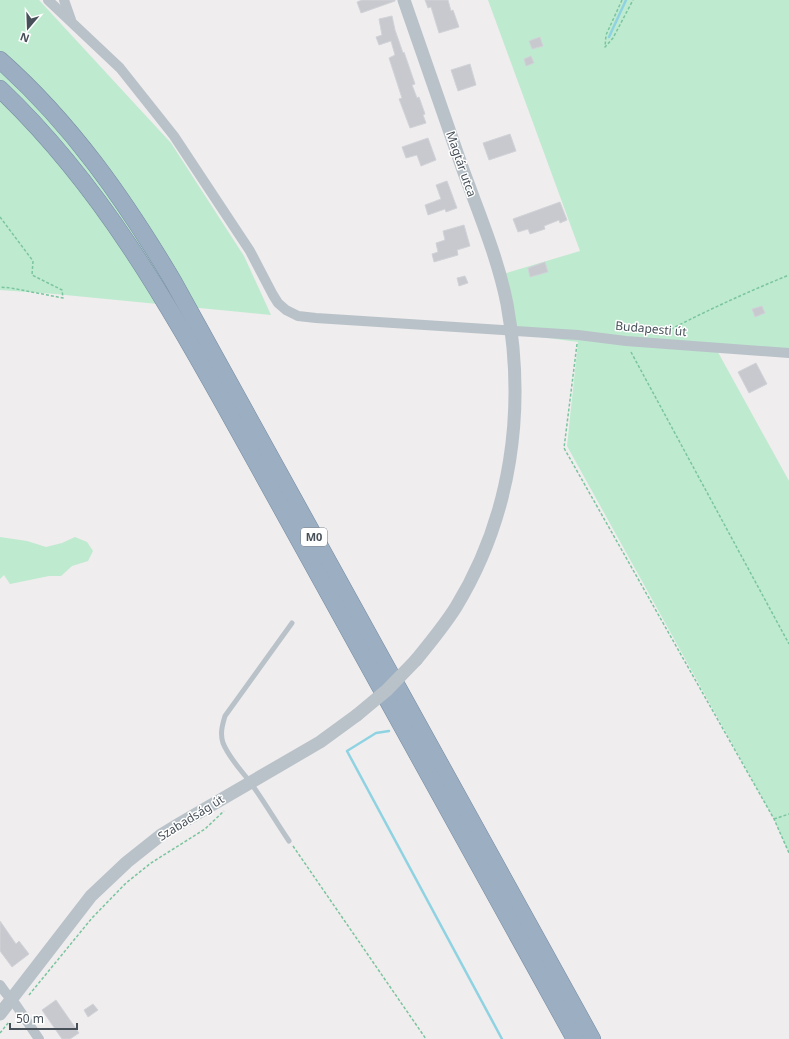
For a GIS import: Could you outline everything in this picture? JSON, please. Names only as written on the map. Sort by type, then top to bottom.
[{"type":"highway","name":"M0","points":[[0,60],[33,92],[71,133],[113,186],[144,232],[173,281],[592,1039]]},
{"type":"highway","name":"M0","points":[[0,89],[42,132],[78,174],[152,279],[186,336],[575,1039]]},
{"type":"street","name":"Budapesti út","points":[[48,0],[120,68],[174,136],[250,252],[272,296],[286,310],[298,316],[578,335],[646,343],[789,353]]},
{"type":"street","points":[[64,0],[71,22]]},
{"type":"street","name":"Magtár utca","points":[[404,0],[496,262],[507,303],[515,366],[515,421],[509,469],[500,506],[486,548],[467,588],[446,622],[416,660]]},
{"type":"street","name":"Szabadság út","points":[[0,1014],[14,1002],[92,896],[127,862],[173,827],[320,742],[357,715],[387,690],[416,660]]},
{"type":"street","points":[[0,985],[14,1002],[39,1039]]},
{"type":"lane","points":[[289,841],[250,782],[225,748],[221,733],[225,716],[292,623]]},
{"type":"path","points":[[622,0],[606,35],[605,47],[612,38],[633,0]]},
{"type":"path","points":[[0,217],[33,261],[32,275],[62,290],[63,298],[0,287]]},
{"type":"path","points":[[646,343],[697,315],[749,291],[789,275]]},
{"type":"path","points":[[578,335],[564,448],[774,819],[789,853]]},
{"type":"path","points":[[626,341],[789,644]]},
{"type":"path","points":[[0,1033],[9,1021],[14,1002],[32,993],[92,918],[126,883],[151,863],[205,829],[227,809]]},
{"type":"path","points":[[774,819],[789,814]]},
{"type":"path","points":[[289,841],[426,1039]]},
{"type":"green space","points":[[0,0],[39,0],[171,143],[244,256],[271,315],[0,290]]},
{"type":"green space","points":[[488,0],[789,0],[789,349],[714,345],[789,481],[789,853],[774,819],[567,446],[578,342],[518,334],[500,275],[580,251]]},
{"type":"green space","points":[[0,537],[27,541],[46,547],[62,543],[75,537],[87,542],[93,551],[88,561],[72,566],[61,576],[49,576],[10,584],[4,575],[0,579]]},
{"type":"building","points":[[362,0],[395,1],[361,13],[357,2]]},
{"type":"building","points":[[425,0],[448,0],[451,11],[453,10],[459,27],[439,33],[431,7],[428,8]]},
{"type":"building","points":[[392,16],[395,30],[415,84],[412,85],[417,98],[419,97],[425,114],[423,115],[426,123],[410,128],[399,99],[402,98],[389,58],[395,55],[391,41],[379,45],[376,37],[382,35],[379,19]]},
{"type":"building","points":[[540,37],[543,46],[532,49],[529,41]]},
{"type":"building","points":[[531,56],[534,63],[526,66],[524,59]]},
{"type":"building","points":[[470,64],[476,85],[458,91],[451,70]]},
{"type":"building","points":[[510,134],[516,151],[489,160],[483,143]]},
{"type":"building","points":[[428,138],[436,160],[421,166],[417,155],[406,158],[402,147]]},
{"type":"building","points":[[447,181],[457,208],[446,212],[445,209],[428,215],[425,205],[441,199],[436,185]]},
{"type":"building","points":[[560,202],[567,220],[560,223],[559,220],[544,226],[545,229],[530,234],[528,229],[518,232],[513,219]]},
{"type":"building","points":[[464,225],[470,246],[457,250],[458,255],[434,262],[432,254],[438,252],[436,243],[445,240],[443,231]]},
{"type":"building","points":[[545,262],[548,272],[530,277],[528,268]]},
{"type":"building","points":[[465,276],[468,283],[459,286],[457,278]]},
{"type":"building","points":[[762,306],[765,313],[755,317],[752,309]]},
{"type":"building","points":[[756,363],[767,384],[749,393],[738,372]]},
{"type":"building","points":[[0,921],[16,944],[19,941],[29,954],[12,967],[0,951]]},
{"type":"building","points":[[56,1000],[79,1033],[70,1039],[62,1039],[42,1010]]},
{"type":"building","points":[[93,1004],[98,1010],[88,1017],[84,1010]]},
{"type":"waterway","points":[[609,37],[626,0]]},
{"type":"waterway","points":[[389,731],[376,733],[347,751],[502,1039]]}]
